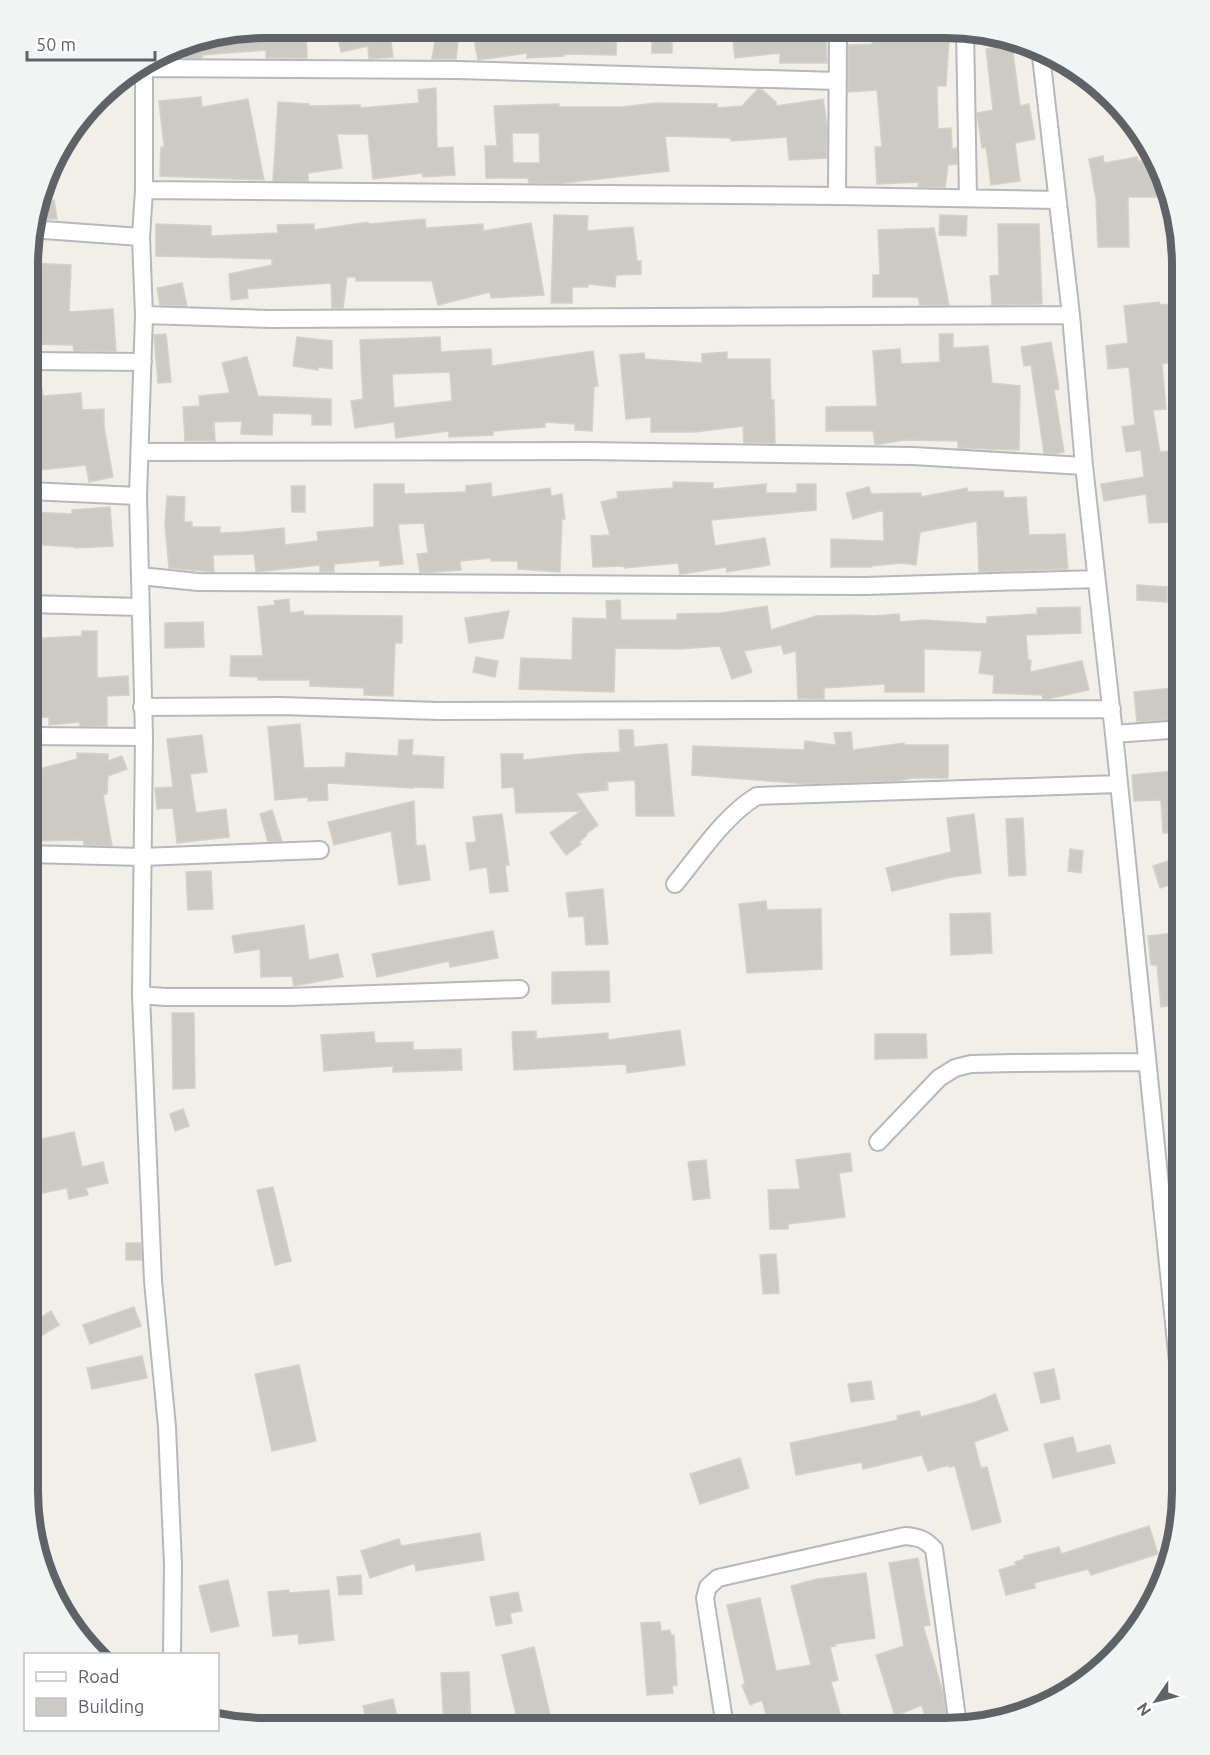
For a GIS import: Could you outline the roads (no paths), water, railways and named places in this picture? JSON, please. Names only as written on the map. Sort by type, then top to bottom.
[{"type":"street","points":[[837,196],[838,38]]},
{"type":"street","points":[[965,38],[968,198]]},
{"type":"street","points":[[1041,59],[1071,315],[1084,466],[1112,709],[1162,1208],[1172,1284]]},
{"type":"street","points":[[153,67],[457,70],[837,81]]},
{"type":"street","points":[[144,72],[144,190],[141,237],[144,315],[138,496],[144,737],[141,995],[153,1281],[166,1427],[173,1565],[172,1653]]},
{"type":"street","points":[[144,190],[1057,200]]},
{"type":"street","points":[[40,230],[141,237]]},
{"type":"street","points":[[144,315],[272,319],[1071,315]]},
{"type":"street","points":[[38,361],[143,362]]},
{"type":"street","points":[[140,452],[635,452],[913,456],[1084,466]]},
{"type":"street","points":[[38,491],[138,496]]},
{"type":"street","points":[[140,576],[198,582],[853,586],[1096,579]]},
{"type":"street","points":[[38,604],[140,607]]},
{"type":"street","points":[[142,707],[280,705],[485,711],[1112,709]]},
{"type":"street","points":[[1114,734],[1172,730]]},
{"type":"street","points":[[38,735],[144,737]]},
{"type":"street","points":[[675,884],[730,818],[744,804],[757,796],[1118,784]]},
{"type":"street","points":[[38,854],[142,857],[320,850]]},
{"type":"street","points":[[141,995],[288,997],[520,989]]},
{"type":"street","points":[[878,1142],[939,1078],[955,1068],[981,1064],[1147,1062]]},
{"type":"street","points":[[1162,1208],[1172,1207]]},
{"type":"street","points":[[724,1718],[705,1598],[708,1587],[718,1578],[905,1536],[918,1536],[934,1549],[957,1717]]}]
